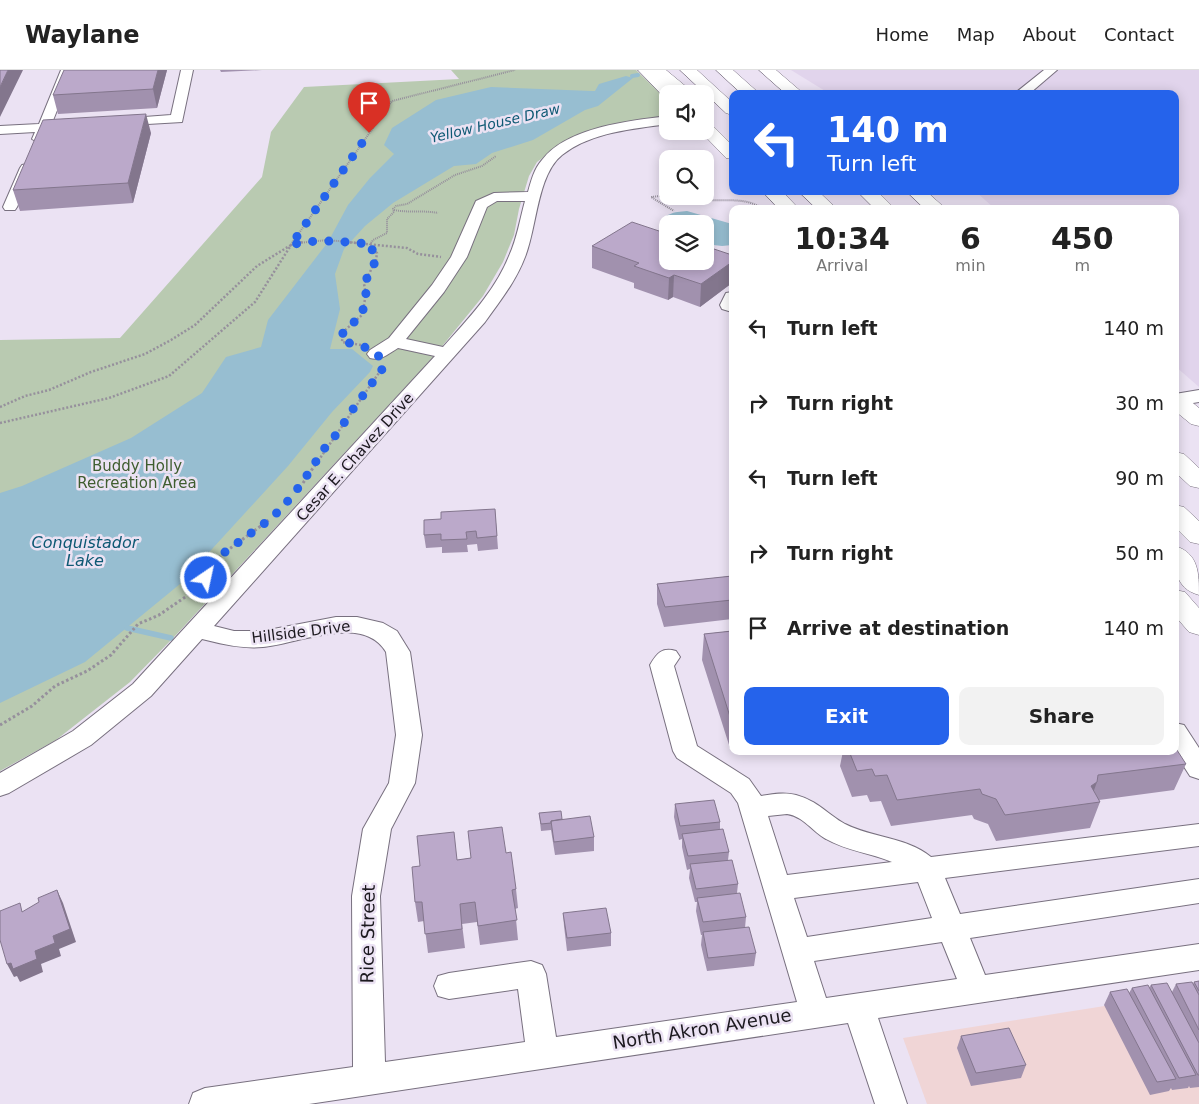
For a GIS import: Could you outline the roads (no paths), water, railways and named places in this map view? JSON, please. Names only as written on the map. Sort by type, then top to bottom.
[{"type":"main road","points":[[646,70],[661,85]]},
{"type":"main road","points":[[657,70],[675,85]]},
{"type":"main road","points":[[688,70],[729,118]]},
{"type":"main road","points":[[724,70],[747,90]]},
{"type":"main road","points":[[767,70],[791,90]]},
{"type":"main road","points":[[714,113],[729,118]]},
{"type":"main road","points":[[714,136],[729,151]]},
{"type":"main road","points":[[775,195],[786,205]]},
{"type":"main road","points":[[812,195],[823,205]]},
{"type":"main road","points":[[826,195],[838,205]]},
{"type":"main road","points":[[870,195],[882,205]]},
{"type":"main road","points":[[920,195],[932,205]]},
{"type":"main road","points":[[1179,403],[1199,419]]},
{"type":"main road","points":[[1179,445],[1199,460]]},
{"type":"main road","points":[[1179,463],[1199,481]]},
{"type":"main road","points":[[1179,517],[1199,536]]},
{"type":"main road","points":[[1179,560],[1199,586]]},
{"type":"main road","points":[[1179,603],[1199,625]]},
{"type":"street","points":[[10,207],[67,70]]},
{"type":"street","points":[[101,124],[177,119],[187,70]]},
{"type":"street","points":[[1026,90],[1051,70]]},
{"type":"street","name":"Cesar E. Chavez Drive","points":[[0,786],[82,738],[142,690],[199,630],[479,318],[512,269],[521,248],[542,172],[547,162],[565,148],[610,130],[659,122]]},
{"type":"street","points":[[0,130],[82,125]]},
{"type":"street","points":[[376,354],[395,342],[438,288],[459,257],[480,204],[494,197],[535,196]]},
{"type":"street","points":[[395,342],[448,353]]},
{"type":"street","points":[[1179,399],[1199,396]]},
{"type":"street","name":"Hillside Drive","points":[[199,630],[234,639],[263,639],[336,625],[357,625],[375,629]]},
{"type":"street","name":"Rice Street","points":[[369,1079],[366,896],[377,829],[402,783],[409,735],[398,652],[389,637],[375,629]]},
{"type":"street","points":[[668,658],[662,664],[686,751],[740,786],[746,792],[753,808],[815,1012]]},
{"type":"street","points":[[1179,738],[1199,768]]},
{"type":"street","points":[[753,808],[789,804],[801,806],[835,832],[917,861],[927,870],[976,989]]},
{"type":"street","points":[[777,888],[1199,835]]},
{"type":"street","points":[[796,951],[1199,892]]},
{"type":"street","name":"North Akron Avenue","points":[[205,1104],[815,1012],[1199,957]]},
{"type":"street","points":[[449,986],[531,974],[542,1053]]},
{"type":"street","points":[[858,1006],[891,1104]]},
{"type":"water","name":"Conquistador Lake","points":[[626,76],[633,78],[598,106],[585,110],[533,140],[492,153],[476,164],[454,166],[393,203],[365,226],[344,249],[335,274],[340,309],[330,349],[352,349],[373,366],[370,372],[332,412],[288,466],[180,584],[85,662],[0,703],[0,493],[22,486],[131,438],[202,393],[226,357],[261,347],[268,320],[328,242],[348,205],[370,178],[394,154],[384,145],[392,128],[436,100],[491,87],[595,91],[599,84]]},
{"type":"water","points":[[687,211],[701,215],[669,215]]},
{"type":"water","points":[[714,219],[729,223],[729,245],[714,245]]},
{"type":"waterway","name":"Yellow House Draw","points":[[632,76],[638,75]]},
{"type":"waterway","points":[[127,628],[171,638]]},
{"type":"park label","name":"Buddy Holly Recreation Area","points":[[137,474]]}]
